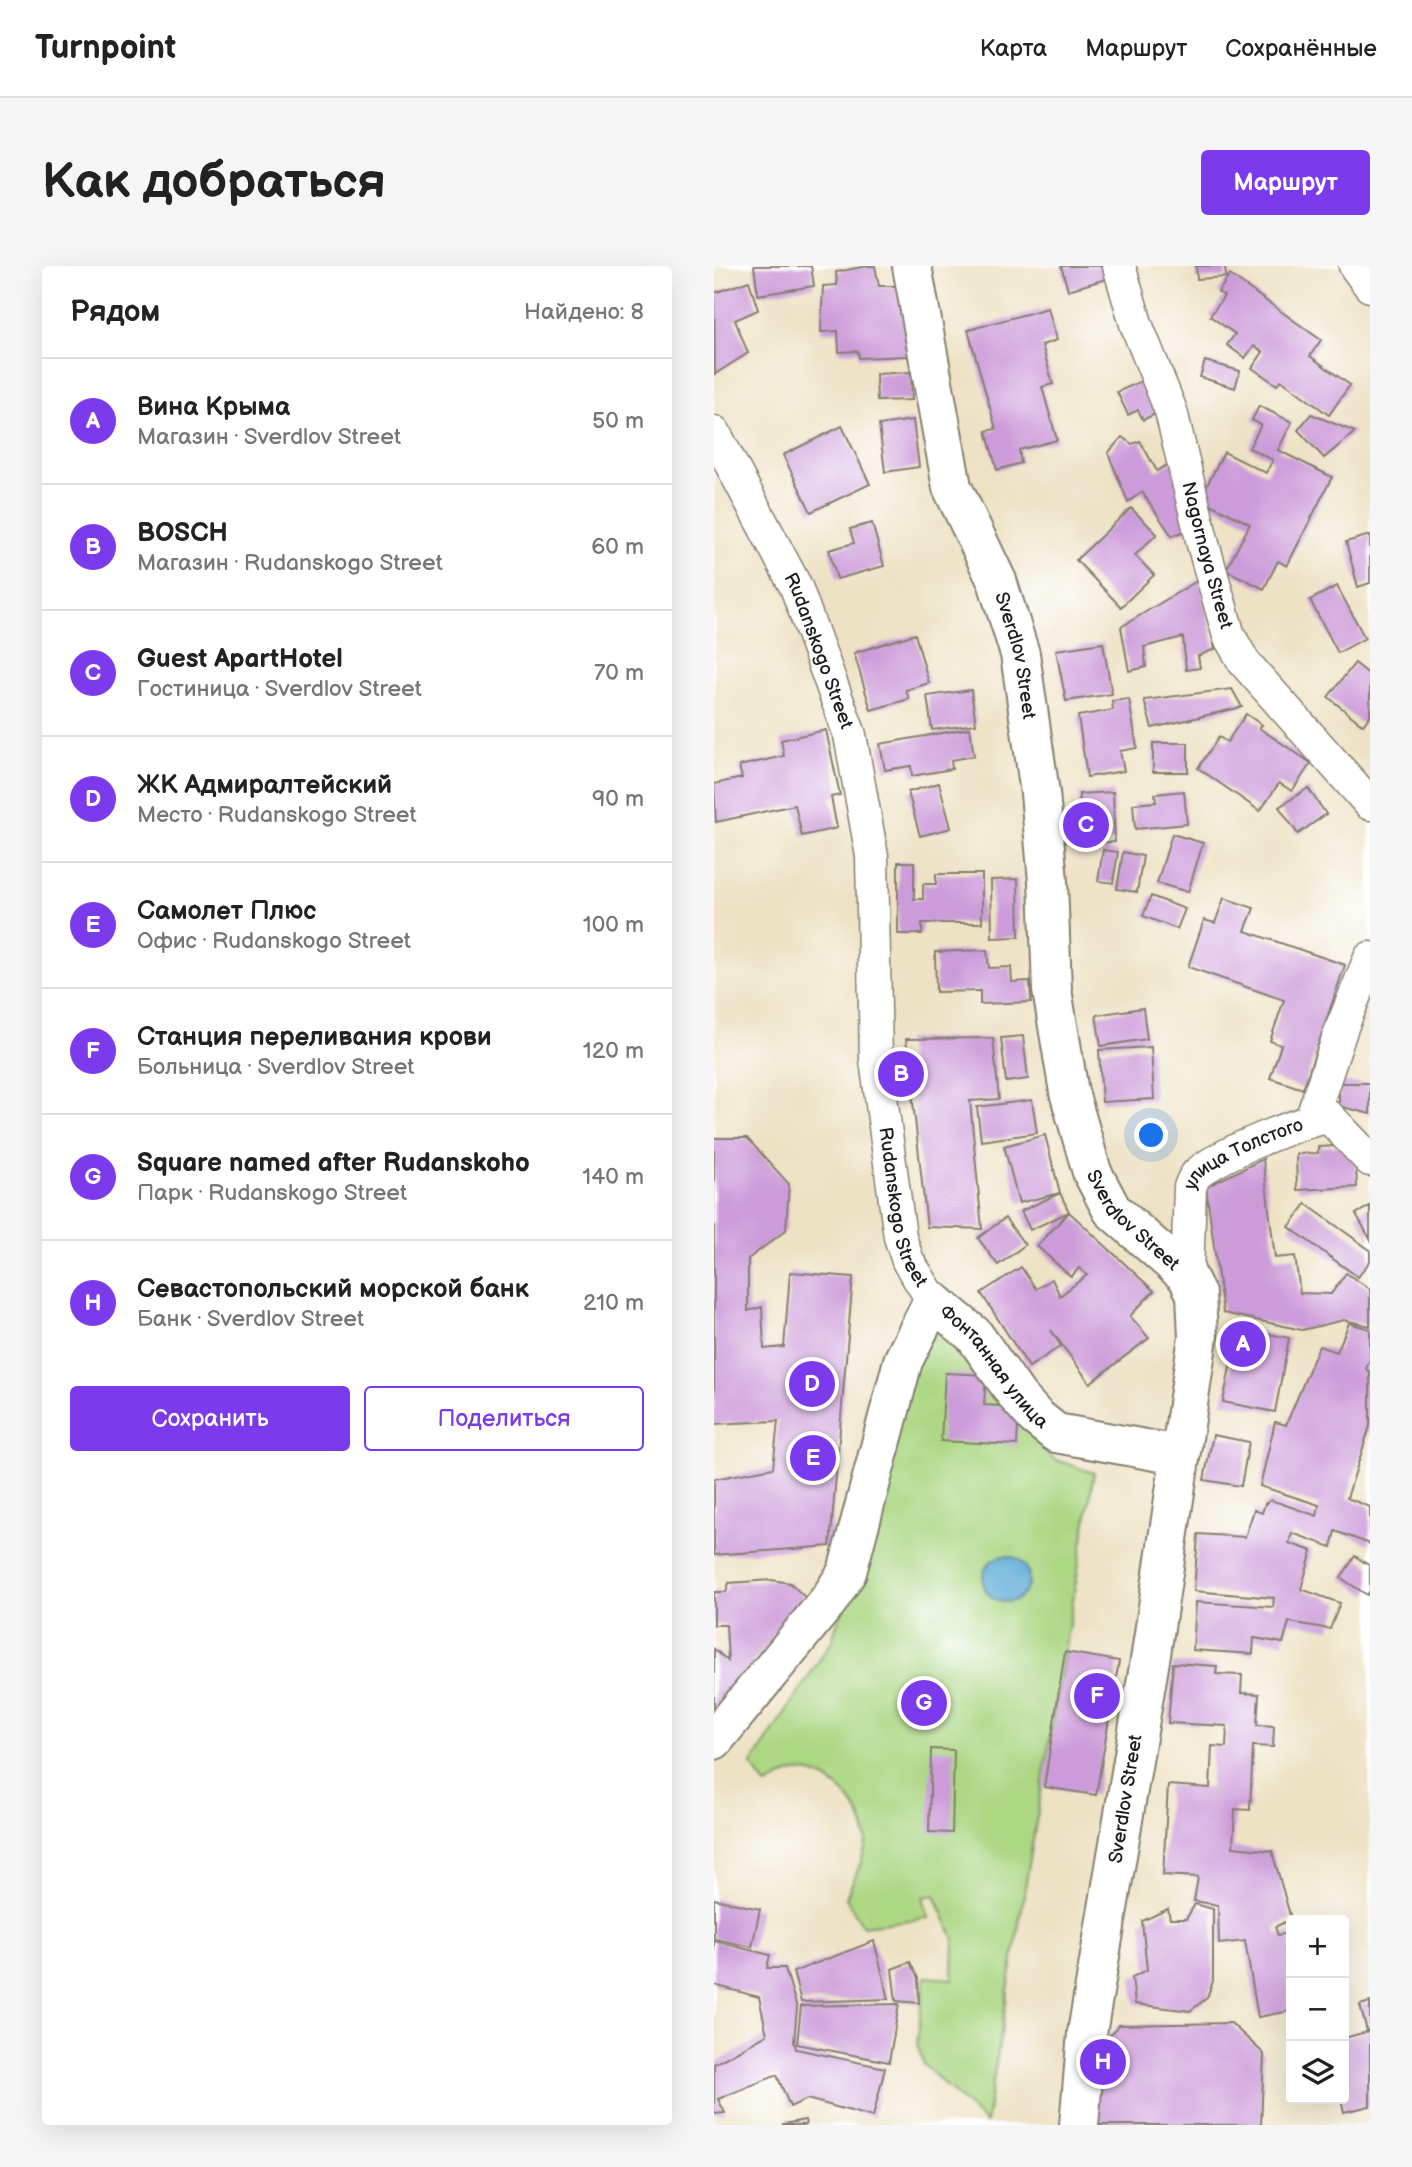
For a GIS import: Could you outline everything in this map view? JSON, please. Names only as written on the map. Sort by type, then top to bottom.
[{"type":"main road","name":"Sverdlov Street","points":[[912,266],[952,487],[997,581],[1020,654],[1042,818],[1052,990],[1069,1092],[1092,1172],[1112,1210],[1187,1276],[1196,1294],[1198,1337],[1178,1455],[1150,1654],[1087,2033],[1079,2125]]},
{"type":"main road","name":"Фонтанная улица","points":[[933,1301],[974,1335],[1018,1397],[1036,1417],[1056,1433],[1178,1455]]},
{"type":"main road","name":"Rudanskogo Street","points":[[714,1740],[830,1600],[847,1572],[903,1361],[933,1301]]},
{"type":"street","name":"Nagornaya Street","points":[[1119,266],[1136,324],[1171,411],[1203,544],[1229,636],[1244,662],[1370,804]]},
{"type":"street","points":[[1355,266],[1370,286]]},
{"type":"street","name":"Rudanskogo Street","points":[[714,432],[796,587],[850,734],[872,856],[876,1060],[900,1237],[908,1261],[933,1301]]},
{"type":"street","points":[[1311,1120],[1342,1027],[1370,958]]},
{"type":"street","name":"улица Толстого","points":[[1187,1276],[1190,1187],[1196,1174],[1262,1139],[1311,1120],[1329,1117],[1370,1160]]},
{"type":"green space","points":[[927,1317],[1053,1459],[1094,1473],[986,2123],[924,2065],[917,2043],[925,1977],[953,1979],[954,1939],[935,1895],[923,1897],[929,1918],[863,1926],[846,1898],[861,1863],[866,1842],[865,1830],[853,1805],[833,1784],[821,1777],[796,1772],[767,1786],[751,1765],[832,1641]]},
{"type":"water","points":[[1006,1556],[1022,1563],[1029,1579],[1022,1595],[1006,1602],[990,1595],[983,1579],[990,1563]]},
{"type":"building","points":[[754,266],[811,266],[814,286],[758,295]]},
{"type":"building","points":[[875,266],[879,286],[899,286],[908,356],[859,358],[858,351],[839,352],[838,331],[821,332],[823,286],[837,285],[836,272]]},
{"type":"building","points":[[1061,266],[1106,266],[1110,278],[1068,290]]},
{"type":"building","points":[[1196,266],[1225,266],[1226,277],[1197,279]]},
{"type":"building","points":[[1230,275],[1321,340],[1310,356],[1350,385],[1329,415],[1281,380],[1277,385],[1252,368],[1263,352],[1254,346],[1245,358],[1227,345],[1235,334],[1210,316],[1224,296],[1218,292]]},
{"type":"building","points":[[749,281],[758,310],[735,320],[748,353],[715,374],[714,293]]},
{"type":"building","points":[[1048,308],[1057,340],[1042,345],[1053,384],[1042,387],[1057,440],[1019,450],[1021,463],[997,470],[986,431],[996,429],[968,330]]},
{"type":"building","points":[[1205,361],[1240,371],[1235,388],[1200,377]]},
{"type":"building","points":[[911,372],[912,400],[877,401],[876,374]]},
{"type":"building","points":[[1150,377],[1165,409],[1143,420],[1138,410],[1128,415],[1117,392]]},
{"type":"building","points":[[1259,406],[1292,422],[1278,450],[1332,477],[1287,566],[1278,561],[1264,589],[1226,570],[1250,524],[1200,499],[1224,452],[1266,473],[1273,460],[1249,448],[1261,425],[1252,420]]},
{"type":"building","points":[[1311,414],[1355,432],[1324,458],[1298,430]]},
{"type":"building","points":[[913,420],[919,467],[885,472],[879,425]]},
{"type":"building","points":[[842,426],[870,484],[811,512],[783,455]]},
{"type":"building","points":[[1122,437],[1132,444],[1140,441],[1157,471],[1173,461],[1188,530],[1172,536],[1142,492],[1128,502],[1108,453]]},
{"type":"building","points":[[1131,508],[1157,534],[1135,555],[1154,575],[1121,607],[1076,560]]},
{"type":"building","points":[[872,523],[884,566],[837,579],[829,550],[854,543],[850,529]]},
{"type":"building","points":[[1370,535],[1370,583],[1358,587],[1346,542]]},
{"type":"building","points":[[1200,579],[1215,649],[1198,656],[1200,668],[1186,670],[1183,637],[1144,647],[1146,667],[1129,671],[1121,627]]},
{"type":"building","points":[[1337,586],[1365,638],[1338,653],[1310,600]]},
{"type":"building","points":[[915,634],[929,683],[906,690],[909,699],[871,710],[854,653]]},
{"type":"building","points":[[1103,643],[1112,694],[1066,701],[1056,650]]},
{"type":"building","points":[[1355,663],[1370,675],[1370,716],[1363,725],[1328,697]]},
{"type":"building","points":[[1232,689],[1242,707],[1152,728],[1144,700]]},
{"type":"building","points":[[971,690],[976,724],[932,730],[927,696]]},
{"type":"building","points":[[1129,699],[1137,748],[1120,751],[1124,771],[1087,777],[1078,716],[1113,710],[1112,701]]},
{"type":"building","points":[[1246,714],[1262,725],[1259,728],[1311,763],[1292,791],[1279,783],[1260,811],[1198,768],[1219,737],[1227,742]]},
{"type":"building","points":[[970,728],[974,756],[951,760],[952,769],[912,776],[911,766],[885,770],[880,744]]},
{"type":"building","points":[[826,730],[840,795],[831,797],[837,828],[802,836],[795,805],[716,822],[714,784],[742,778],[739,766],[784,756],[781,740]]},
{"type":"building","points":[[1153,743],[1188,743],[1188,772],[1153,772]]},
{"type":"building","points":[[939,783],[951,828],[920,836],[908,792]]},
{"type":"building","points":[[1308,788],[1326,814],[1298,834],[1279,807]]},
{"type":"building","points":[[1184,791],[1187,824],[1135,829],[1133,804],[1156,802],[1155,794]]},
{"type":"building","points":[[1113,792],[1115,842],[1081,843],[1079,794]]},
{"type":"building","points":[[1172,834],[1203,843],[1188,892],[1157,883]]},
{"type":"building","points":[[1103,850],[1118,852],[1113,883],[1098,881]]},
{"type":"building","points":[[1123,852],[1143,856],[1137,892],[1117,889]]},
{"type":"building","points":[[898,862],[914,862],[914,899],[923,899],[923,884],[936,884],[936,874],[982,874],[982,923],[922,923],[922,934],[898,934]]},
{"type":"building","points":[[1018,879],[1019,937],[992,938],[991,880]]},
{"type":"building","points":[[1151,896],[1185,909],[1177,929],[1143,916]]},
{"type":"building","points":[[1224,898],[1254,908],[1245,931],[1345,965],[1303,1089],[1270,1078],[1281,1045],[1270,1041],[1284,1000],[1188,967],[1204,920],[1215,923]]},
{"type":"building","points":[[987,950],[989,968],[1011,967],[1012,982],[1030,981],[1031,1002],[980,1004],[980,991],[936,992],[935,952]]},
{"type":"building","points":[[1143,1008],[1147,1039],[1101,1046],[1096,1015]]},
{"type":"building","points":[[1023,1036],[1028,1079],[1006,1082],[1001,1038]]},
{"type":"building","points":[[993,1038],[999,1099],[970,1101],[982,1229],[927,1227],[906,1039]]},
{"type":"building","points":[[1151,1047],[1154,1099],[1102,1102],[1099,1050]]},
{"type":"building","points":[[1339,1083],[1370,1083],[1370,1114],[1339,1106]]},
{"type":"building","points":[[1032,1100],[1037,1133],[981,1141],[977,1107]]},
{"type":"building","points":[[1045,1135],[1060,1193],[1019,1203],[1004,1146]]},
{"type":"building","points":[[714,1138],[747,1138],[789,1184],[786,1230],[748,1259],[748,1311],[762,1307],[764,1349],[784,1347],[790,1272],[853,1277],[830,1546],[714,1555],[714,1479],[773,1468],[778,1421],[714,1424]]},
{"type":"building","points":[[1355,1145],[1357,1187],[1297,1190],[1296,1154],[1318,1153],[1318,1147]]},
{"type":"building","points":[[1263,1159],[1275,1258],[1295,1256],[1300,1293],[1331,1294],[1346,1273],[1370,1289],[1370,1326],[1344,1320],[1302,1330],[1223,1313],[1206,1187]]},
{"type":"building","points":[[1060,1193],[1069,1212],[1030,1230],[1021,1211]]},
{"type":"building","points":[[1306,1204],[1370,1250],[1370,1261],[1358,1277],[1289,1227]]},
{"type":"building","points":[[1370,1206],[1370,1239],[1356,1214]]},
{"type":"building","points":[[1069,1212],[1154,1291],[1130,1316],[1149,1338],[1090,1383],[1051,1330],[1061,1346],[1029,1367],[981,1293],[1021,1267],[1036,1289],[1052,1279],[1060,1296],[1087,1275],[1079,1268],[1071,1277],[1037,1246]]},
{"type":"building","points":[[1005,1218],[1025,1245],[998,1265],[978,1238]]},
{"type":"building","points":[[1349,1323],[1370,1329],[1370,1359],[1366,1369],[1370,1372],[1370,1426],[1347,1498],[1370,1507],[1370,1544],[1335,1531],[1331,1547],[1292,1533],[1289,1543],[1312,1551],[1301,1589],[1340,1603],[1330,1629],[1289,1622],[1283,1643],[1254,1638],[1253,1654],[1193,1650],[1196,1602],[1273,1607],[1274,1598],[1194,1591],[1198,1534],[1245,1537],[1254,1510],[1262,1513],[1265,1504],[1271,1500],[1317,1516],[1319,1505],[1260,1486],[1275,1422],[1286,1425],[1319,1346],[1337,1352]]},
{"type":"building","points":[[1238,1328],[1289,1338],[1275,1412],[1223,1402]]},
{"type":"building","points":[[945,1373],[986,1375],[984,1405],[1019,1407],[1017,1445],[941,1441]]},
{"type":"building","points":[[1213,1435],[1249,1442],[1241,1486],[1204,1480]]},
{"type":"building","points":[[1355,1556],[1370,1566],[1370,1591],[1367,1595],[1341,1578]]},
{"type":"building","points":[[771,1580],[790,1583],[807,1599],[714,1709],[714,1649],[728,1661],[726,1625],[714,1625],[714,1592],[726,1592],[729,1583]]},
{"type":"building","points":[[1065,1652],[1119,1661],[1096,1795],[1044,1787]]},
{"type":"building","points":[[1173,1663],[1217,1666],[1216,1674],[1242,1675],[1241,1693],[1259,1694],[1257,1725],[1274,1726],[1273,1747],[1253,1746],[1250,1810],[1235,1809],[1233,1847],[1272,1851],[1290,1915],[1286,1915],[1286,1922],[1275,1927],[1278,1935],[1286,1934],[1286,2012],[1258,2017],[1245,1941],[1219,1944],[1218,1905],[1194,1901],[1198,1877],[1163,1875],[1168,1785],[1210,1788],[1212,1746],[1226,1747],[1227,1726],[1168,1723]]},
{"type":"building","points":[[931,1749],[954,1750],[952,1833],[929,1832]]},
{"type":"building","points":[[714,1899],[760,1909],[752,1947],[714,1939]]},
{"type":"building","points":[[1195,1904],[1213,1909],[1213,1981],[1207,1998],[1190,2011],[1135,2004],[1132,1977],[1147,1970],[1142,1921],[1168,1909],[1170,1919],[1186,1919]]},
{"type":"building","points":[[714,1941],[770,1955],[767,1968],[785,1968],[797,2008],[794,2042],[796,2049],[885,2068],[873,2117],[807,2099],[790,2107],[777,2075],[718,2099],[725,2113],[714,2114],[714,2064],[767,2035],[759,1997],[714,1985]]},
{"type":"building","points":[[874,1941],[889,1999],[801,2002],[793,1972]]},
{"type":"building","points":[[910,1962],[918,1978],[919,2003],[896,2001],[892,1969]]},
{"type":"building","points":[[1370,2002],[1370,2030],[1367,2031],[1360,2005]]},
{"type":"building","points":[[899,2004],[889,2062],[797,2044],[801,2006]]},
{"type":"building","points":[[1231,2023],[1264,2054],[1261,2125],[1095,2125],[1094,2054],[1119,2025]]},
{"type":"building","points":[[1370,2031],[1370,2106],[1344,2112],[1342,2104],[1349,2104],[1349,2037]]},
{"type":"building","points":[[805,2120],[806,2125],[783,2125],[783,2124]]},
{"type":"place","name":"Guest ApartHotel","points":[[1086,825]]},
{"type":"place","name":"BOSCH","points":[[901,1074]]},
{"type":"place","name":"Вина Крыма","points":[[1243,1344]]},
{"type":"place","name":"ЖК Адмиралтейский","points":[[812,1384]]},
{"type":"place","name":"Самолет Плюс","points":[[813,1458]]},
{"type":"place","name":"Станция переливания крови","points":[[1097,1696]]},
{"type":"place","name":"Square named after Rudanskoho","points":[[924,1703]]},
{"type":"place","name":"Севастопольский морской банк","points":[[1103,2062]]}]
